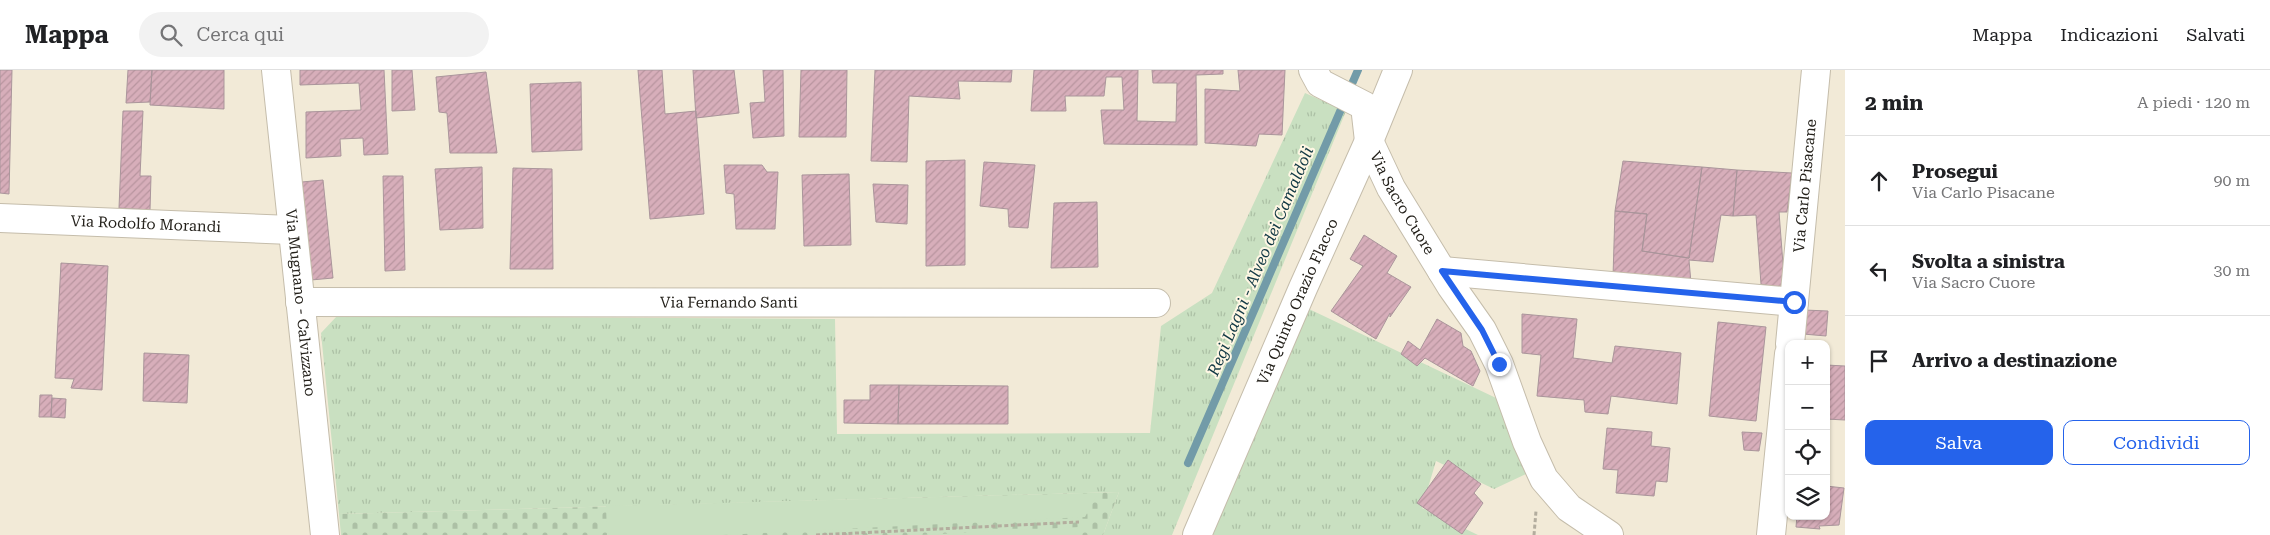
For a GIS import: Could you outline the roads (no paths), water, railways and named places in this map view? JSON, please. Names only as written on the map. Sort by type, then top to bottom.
[{"type":"street","name":"Via Mugnano - Calvizzano","points":[[276,70],[325,535]]},
{"type":"street","name":"Via Quinto Orazio Flacco","points":[[1197,535],[1303,288],[1369,141],[1398,70]]},
{"type":"street","name":"Via Carlo Pisacane","points":[[1790,340],[1816,70]]},
{"type":"street","points":[[1317,76],[1365,106],[1369,141]]},
{"type":"street","name":"Via Sacro Cuore","points":[[1369,141],[1391,188],[1442,271],[1482,330],[1499,364],[1544,479],[1569,508],[1609,535]]},
{"type":"street","name":"Via Rodolfo Morandi","points":[[0,218],[292,230]]},
{"type":"street","points":[[1442,271],[1794,302]]},
{"type":"street","name":"Via Fernando Santi","points":[[300,302],[1156,303]]},
{"type":"street","points":[[1771,535],[1786,385]]},
{"type":"waterway","name":"Regi Lagni - Alveo dei Camaldoli","points":[[1188,463],[1358,70]]}]
